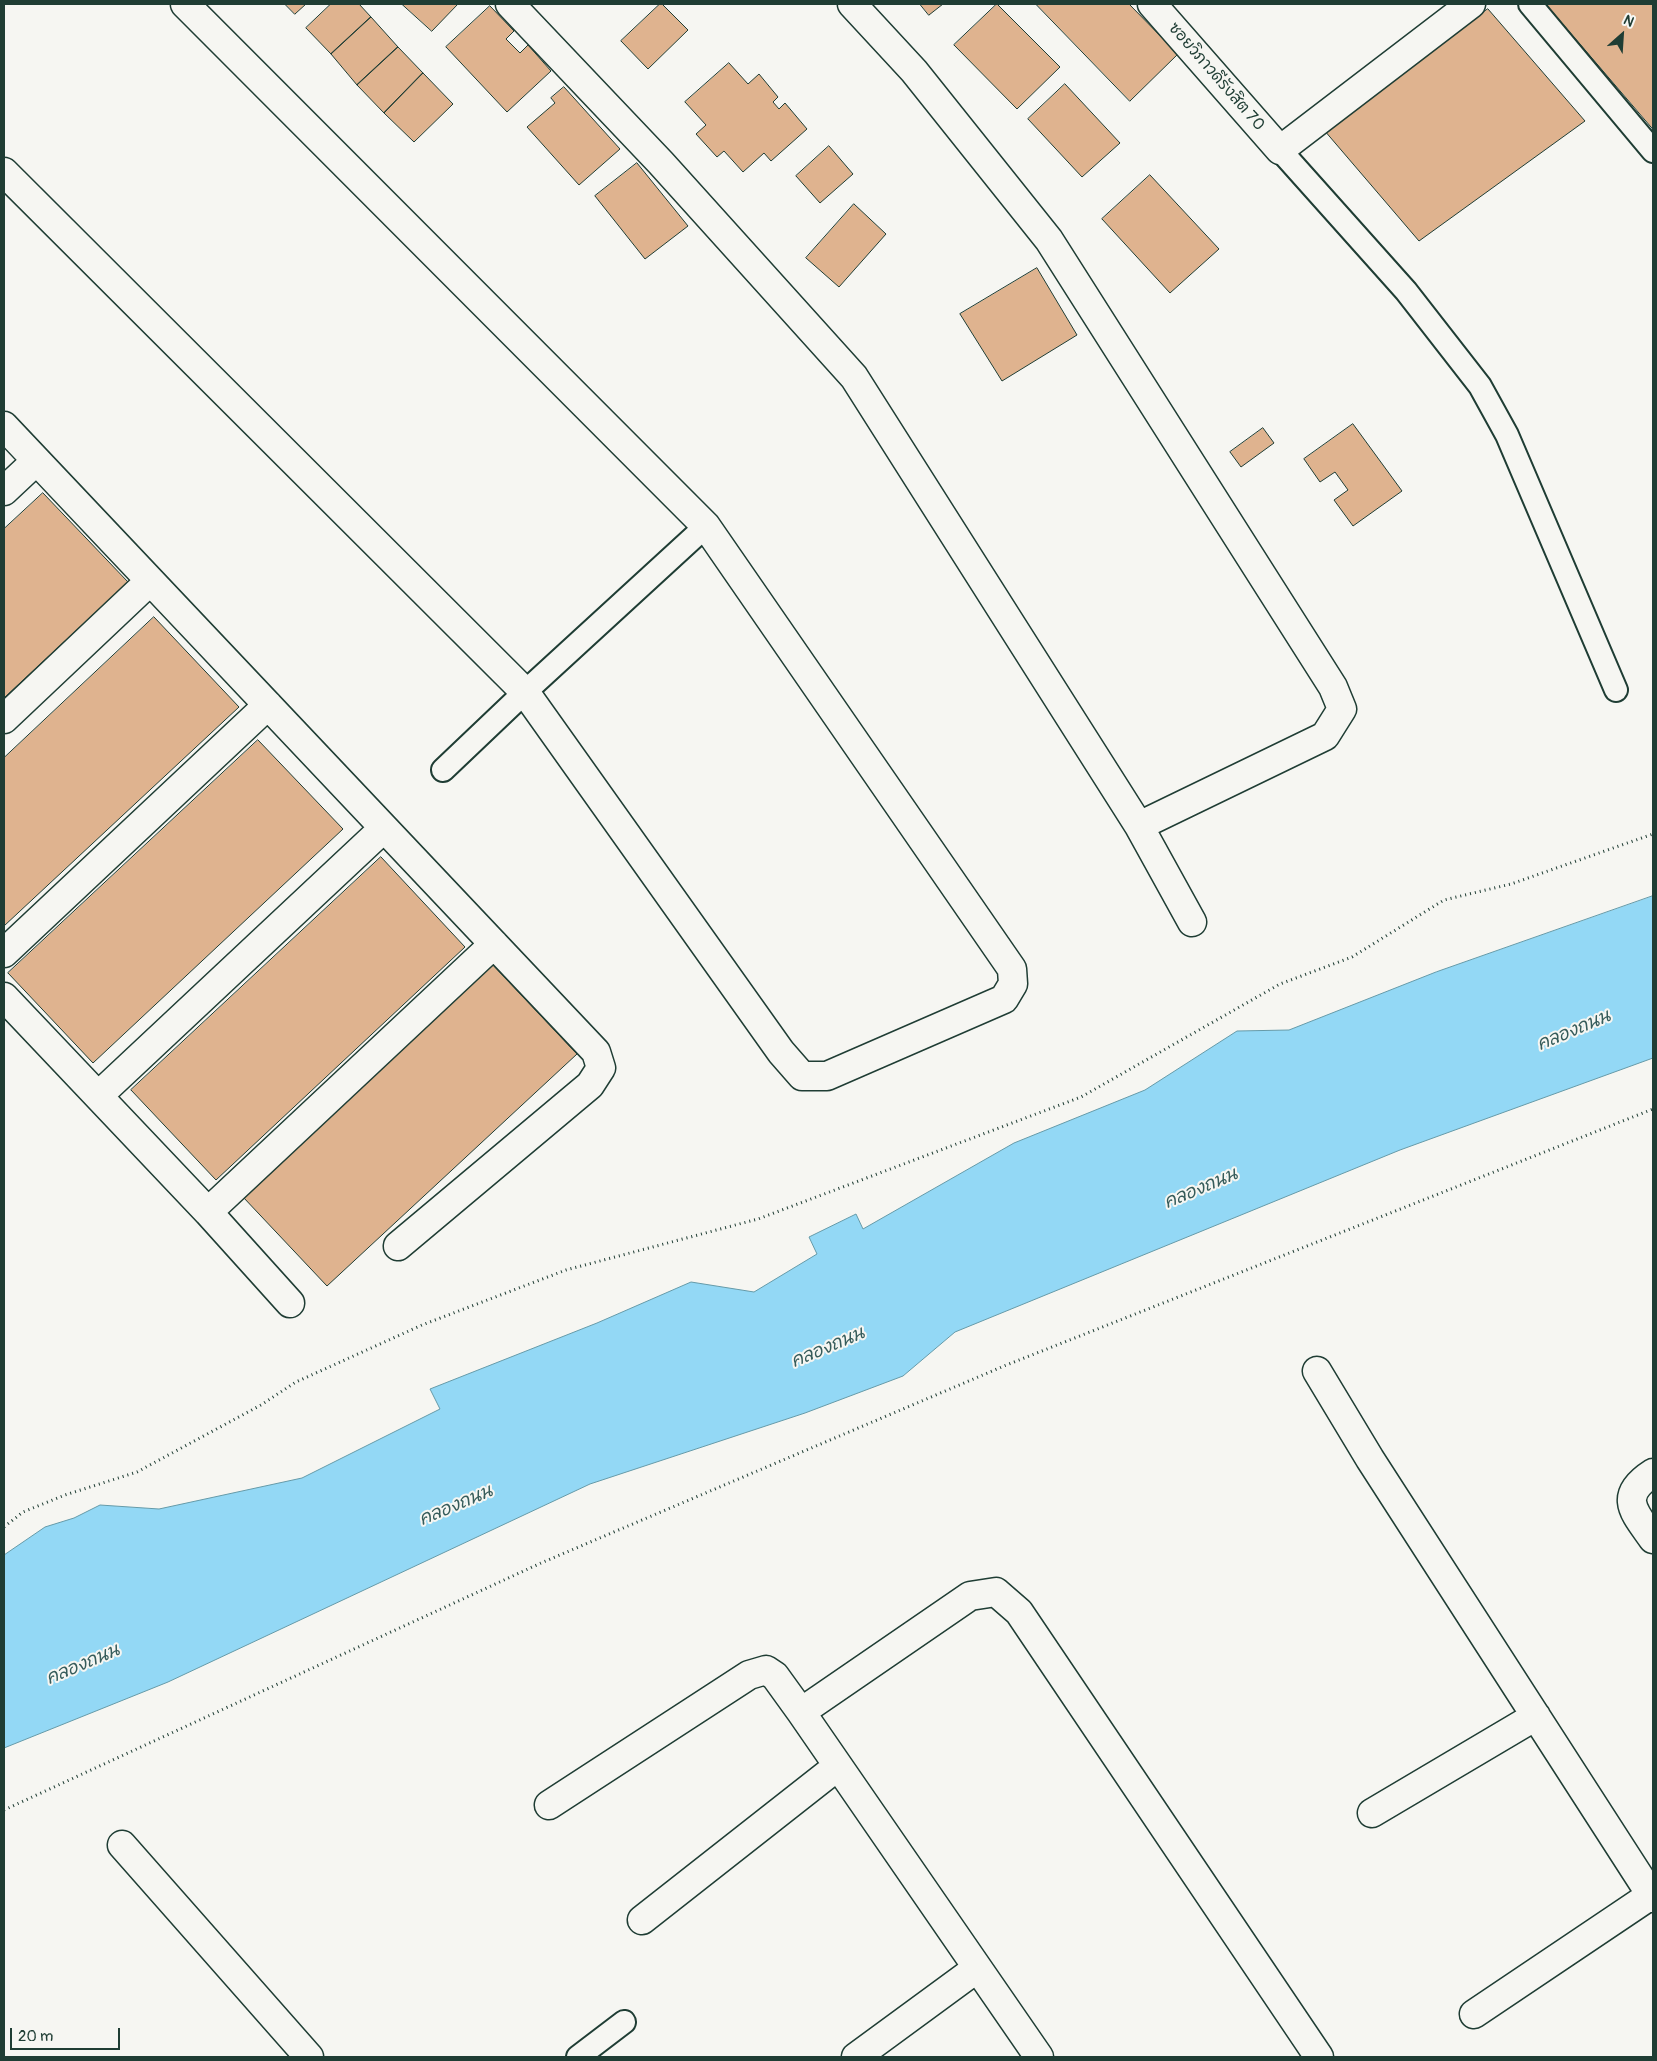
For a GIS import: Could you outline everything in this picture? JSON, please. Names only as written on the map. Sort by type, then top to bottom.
[{"type":"street","points":[[4,172],[525,692],[781,1052],[802,1076],[827,1076],[1004,999],[1014,984],[1012,969],[706,526],[185,4]]},
{"type":"street","points":[[510,4],[661,163],[854,377],[1139,826],[1192,922]]},
{"type":"street","points":[[852,4],[914,71],[1049,240],[1333,687],[1342,710],[1325,736],[1139,826]]},
{"type":"street","name":"ซอยวิภาวดีรังสิต 70","points":[[1152,4],[1280,150]]},
{"type":"street","points":[[1280,150],[1470,4]]},
{"type":"street","points":[[4,426],[596,1052],[601,1068],[590,1085],[398,1246]]},
{"type":"street","points":[[4,491],[36,461]]},
{"type":"street","points":[[4,718],[150,581]]},
{"type":"street","points":[[4,953],[268,705]]},
{"type":"street","points":[[98,1096],[384,828]]},
{"type":"street","points":[[208,1212],[494,944]]},
{"type":"street","points":[[4,997],[208,1212],[290,1303]]},
{"type":"street","points":[[1317,1371],[1370,1459],[1652,1896],[1474,2014]]},
{"type":"street","points":[[1653,1473],[1638,1482],[1632,1496],[1634,1511],[1653,1539]]},
{"type":"street","points":[[801,1712],[970,1596],[996,1592],[1019,1612],[1319,2057]]},
{"type":"street","points":[[549,1805],[749,1675],[766,1670],[775,1676],[801,1712],[976,1969],[1039,2057]]},
{"type":"street","points":[[1372,1813],[1536,1716]]},
{"type":"street","points":[[642,1920],[838,1766]]},
{"type":"street","points":[[122,1845],[309,2057]]},
{"type":"street","points":[[856,2057],[976,1969]]},
{"type":"lane","points":[[1530,4],[1653,151]]},
{"type":"lane","points":[[1280,150],[1406,291],[1480,386],[1507,435],[1616,690]]},
{"type":"lane","points":[[443,770],[706,526]]},
{"type":"lane","points":[[578,2057],[624,2022]]},
{"type":"path","points":[[4,1527],[23,1512],[65,1495],[137,1472],[261,1405],[296,1382],[422,1325],[566,1270],[758,1219],[1081,1098],[1280,984],[1352,957],[1444,900],[1511,884],[1653,834]]},
{"type":"path","points":[[4,1810],[541,1563],[994,1370],[1653,1109]]},
{"type":"water","name":"คลองถนน","points":[[1653,896],[1653,1058],[1400,1150],[955,1332],[903,1376],[805,1413],[590,1484],[168,1682],[4,1748],[4,1555],[45,1527],[74,1518],[100,1505],[159,1509],[302,1478],[440,1409],[430,1389],[597,1323],[691,1282],[754,1292],[817,1254],[809,1237],[856,1214],[863,1229],[1014,1143],[1145,1090],[1237,1031],[1289,1030],[1436,972]]},
{"type":"building","points":[[285,4],[306,4],[295,14]]},
{"type":"building","points":[[331,4],[359,4],[371,17],[331,54],[306,28]]},
{"type":"building","points":[[402,4],[458,4],[432,31]]},
{"type":"building","points":[[660,4],[688,30],[648,69],[621,41]]},
{"type":"building","points":[[920,4],[943,4],[929,15]]},
{"type":"building","points":[[997,4],[1060,67],[1017,109],[954,45]]},
{"type":"building","points":[[1036,4],[1129,4],[1178,54],[1130,101]]},
{"type":"building","points":[[1546,4],[1653,4],[1653,129]]},
{"type":"building","points":[[490,6],[514,31],[506,39],[520,53],[528,45],[551,71],[507,112],[446,47]]},
{"type":"building","points":[[1488,9],[1585,121],[1419,241],[1324,130]]},
{"type":"building","points":[[371,17],[398,47],[357,85],[331,54]]},
{"type":"building","points":[[398,47],[423,73],[384,113],[357,85]]},
{"type":"building","points":[[729,63],[748,84],[759,74],[778,97],[773,102],[779,109],[785,103],[807,129],[771,161],[764,153],[743,172],[724,151],[717,157],[696,134],[706,125],[685,102]]},
{"type":"building","points":[[423,73],[453,104],[414,142],[384,113]]},
{"type":"building","points":[[1065,84],[1120,143],[1082,177],[1028,119]]},
{"type":"building","points":[[564,87],[620,149],[579,185],[527,127],[555,103],[551,98]]},
{"type":"building","points":[[829,146],[853,174],[820,203],[796,176]]},
{"type":"building","points":[[637,163],[688,226],[645,259],[595,196]]},
{"type":"building","points":[[1150,175],[1219,249],[1170,293],[1102,219]]},
{"type":"building","points":[[854,204],[886,234],[839,287],[806,258]]},
{"type":"building","points":[[1037,268],[1077,335],[1002,381],[960,314]]},
{"type":"building","points":[[1353,424],[1402,491],[1353,526],[1334,500],[1348,490],[1335,472],[1320,482],[1304,459]]},
{"type":"building","points":[[1263,428],[1274,443],[1241,467],[1230,452]]},
{"type":"building","points":[[43,493],[128,582],[4,698],[4,529]]},
{"type":"building","points":[[154,617],[239,707],[4,926],[4,758]]},
{"type":"building","points":[[258,740],[343,829],[93,1063],[8,973]]},
{"type":"building","points":[[381,857],[465,947],[216,1180],[131,1090]]},
{"type":"building","points":[[492,964],[577,1054],[327,1286],[243,1197]]}]
